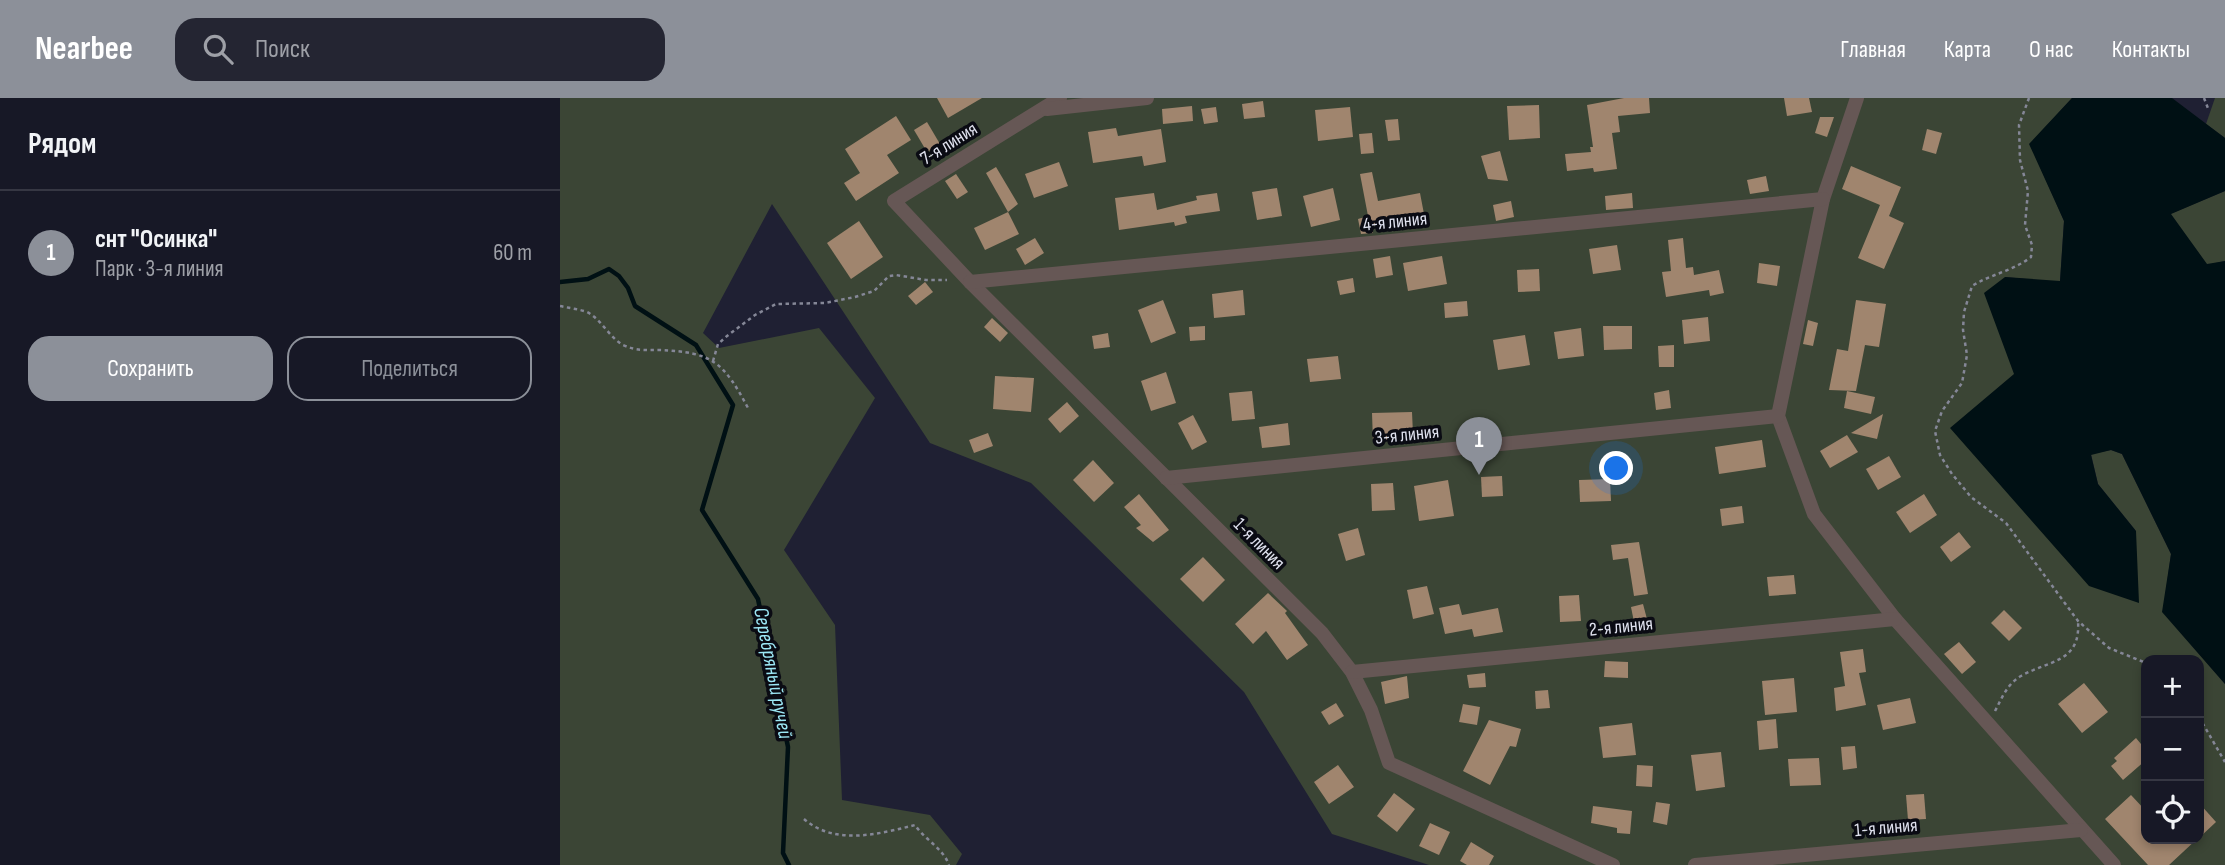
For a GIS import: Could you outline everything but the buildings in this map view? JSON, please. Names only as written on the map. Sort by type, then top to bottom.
[{"type":"street","name":"7-я линия","points":[[894,201],[1060,98]]},
{"type":"street","points":[[1042,109],[1147,98]]},
{"type":"street","points":[[1857,98],[1823,199],[1778,416],[1814,514],[1895,619],[2114,865]]},
{"type":"street","name":"4-я линия","points":[[967,278],[1823,199]]},
{"type":"street","name":"1-я линия","points":[[894,201],[967,278],[1322,633],[1352,673],[1371,710],[1389,763],[1613,865]]},
{"type":"street","name":"3-я линия","points":[[1166,478],[1778,416]]},
{"type":"street","name":"2-я линия","points":[[1352,673],[1895,619]]},
{"type":"street","name":"1-я линия","points":[[1695,865],[2081,830]]},
{"type":"path","points":[[2029,98],[2019,125],[2020,160],[2028,191],[2025,225],[2032,245],[2031,257],[2019,266],[1985,278],[1971,288],[1964,312],[1963,330],[1967,355],[1962,383],[1942,411],[1935,431],[1938,448],[1952,474],[1971,497],[2006,523],[2078,621],[2109,648],[2141,661]]},
{"type":"path","points":[[2204,98],[2209,111]]},
{"type":"path","points":[[713,361],[718,344],[755,315],[776,304],[825,303],[855,297],[874,291],[889,276],[896,275],[941,281],[967,278]]},
{"type":"path","points":[[560,306],[589,313],[620,343],[636,350],[663,350],[713,361],[733,380],[748,408]]},
{"type":"path","points":[[1988,725],[2007,688],[2019,677],[2071,652],[2079,636],[2078,621]]},
{"type":"path","points":[[2200,718],[2225,762]]},
{"type":"path","points":[[804,820],[811,826],[848,838],[915,825],[922,835],[945,855],[949,865]]},
{"type":"green space","points":[[560,98],[2072,98],[2030,144],[2064,221],[2060,282],[2005,277],[2015,374],[1951,428],[2136,531],[2098,484],[2091,454],[2111,450],[2122,454],[2171,554],[2163,612],[2200,655],[2141,655],[2141,844],[2204,844],[2204,660],[2225,684],[2225,865],[1429,865],[1332,834],[1244,692],[1031,483],[930,443],[772,204],[703,333],[719,348],[819,328],[875,398],[784,550],[835,625],[842,800],[930,815],[962,854],[956,865],[560,865]]},
{"type":"green space","points":[[2215,98],[2225,98],[2225,138],[2206,124]]},
{"type":"green space","points":[[2225,191],[2225,261],[2207,265],[2170,214]]},
{"type":"shaded area","points":[[2072,98],[2172,98],[2225,138],[2225,191],[2171,214],[2207,264],[2225,261],[2225,684],[2204,660],[2204,655],[2200,655],[2162,612],[2171,554],[2122,454],[2111,450],[2091,455],[2098,484],[2136,531],[2139,603],[2089,586],[1950,428],[2014,374],[1984,293],[2005,277],[2060,281],[2064,221],[2029,144]]},
{"type":"waterway","name":"Серебряный ручей","points":[[560,282],[588,279],[609,269],[619,276],[628,288],[635,306],[696,345],[733,405],[702,510],[758,599],[788,747],[783,853],[789,865]]},
{"type":"place","name":"снт \"Осинка\"","points":[[1479,475]]}]
